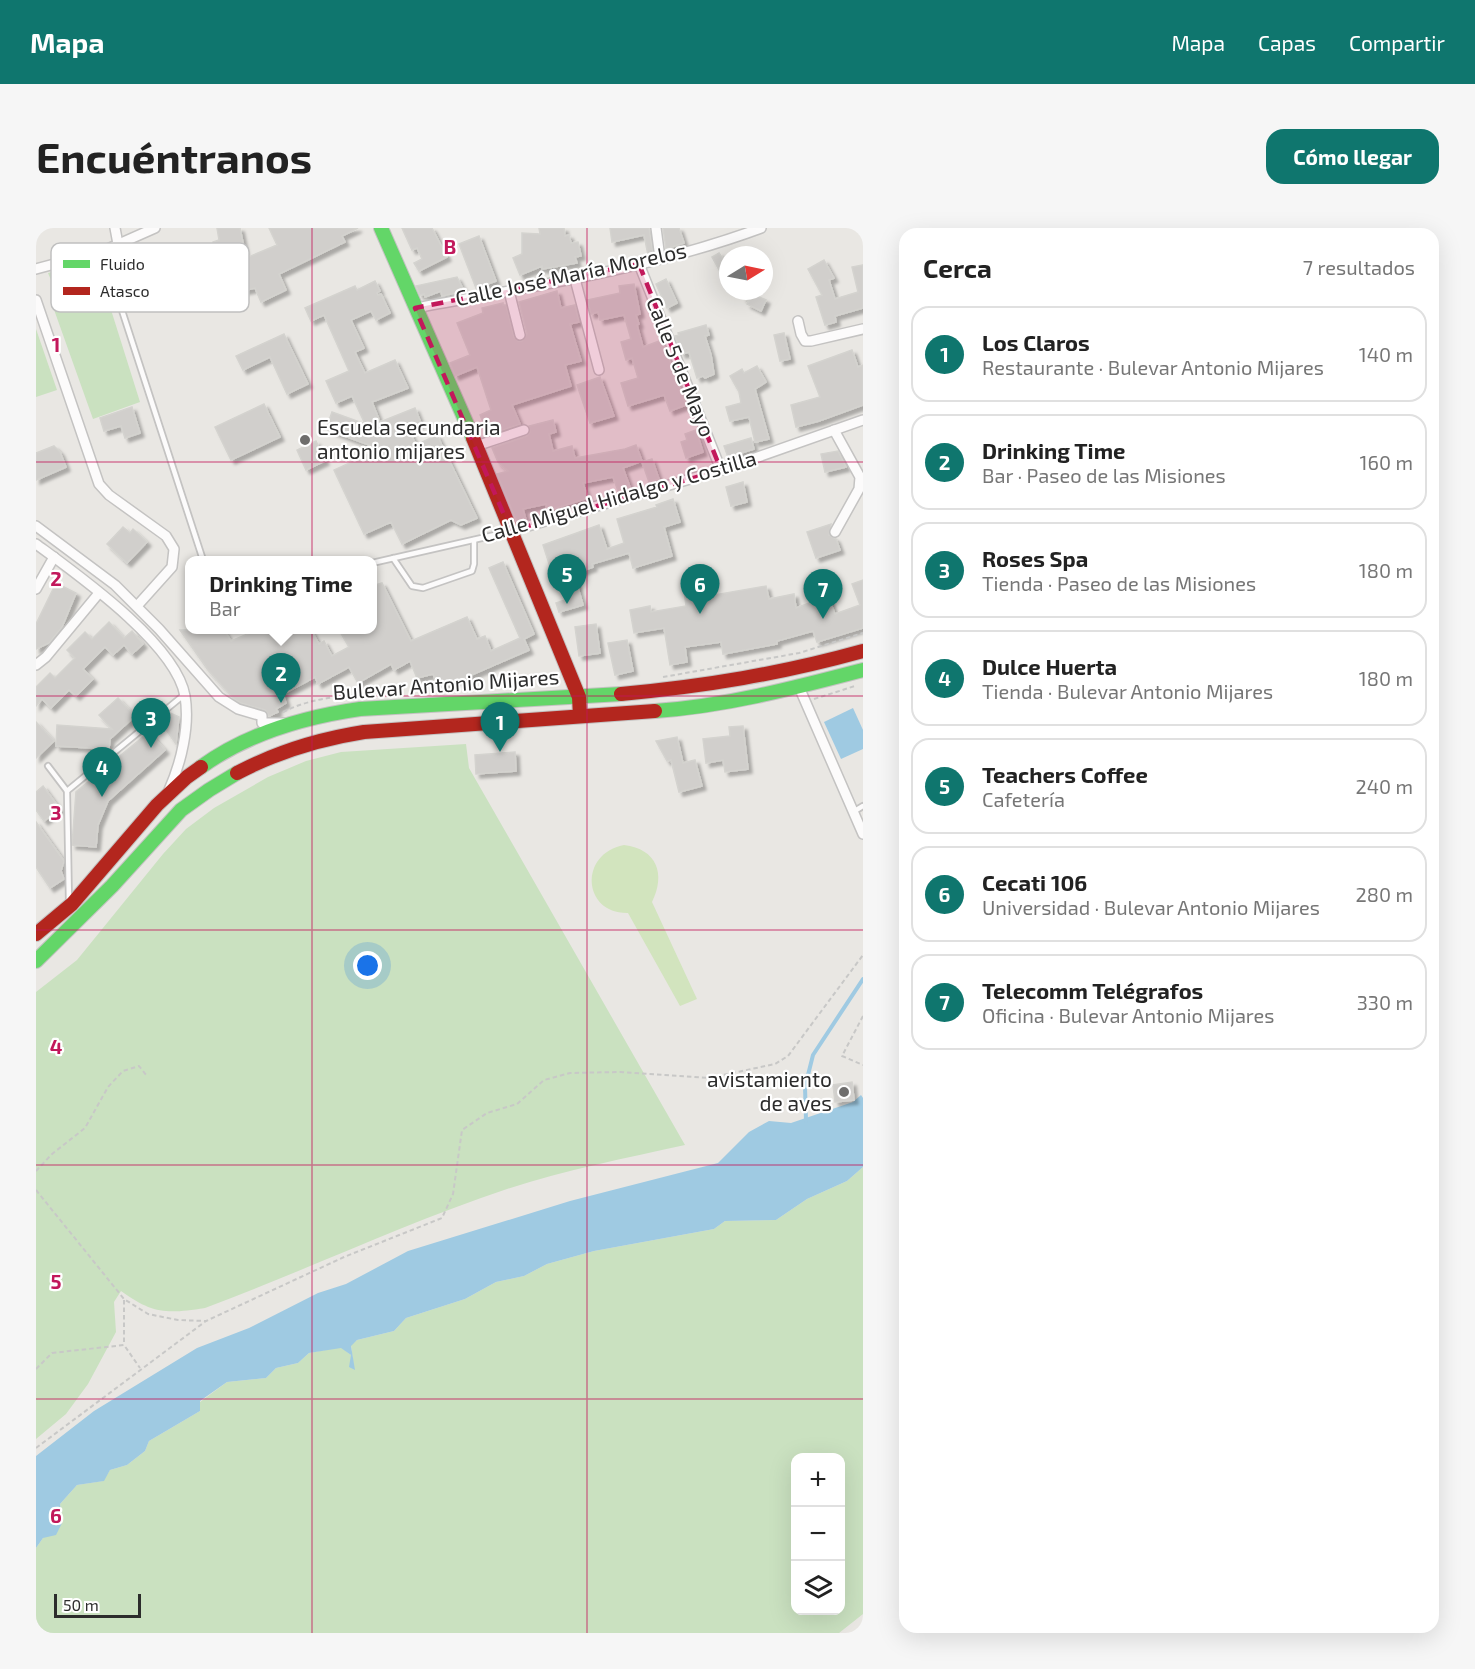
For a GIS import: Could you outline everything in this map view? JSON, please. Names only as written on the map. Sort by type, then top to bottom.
[{"type":"main road","points":[[381,228],[476,447],[579,697],[579,716]]},
{"type":"main road","name":"Bulevar Antonio Mijares","points":[[36,934],[69,907],[168,794],[185,778],[224,754],[291,723],[360,709],[612,696],[721,684],[792,670],[863,651]]},
{"type":"main road","name":"Bulevar Antonio Mijares","points":[[36,961],[66,933],[188,805],[232,775],[278,753],[332,737],[364,732],[683,709],[799,687],[863,670]]},
{"type":"street","points":[[115,228],[118,243]]},
{"type":"street","points":[[120,243],[155,228]]},
{"type":"street","points":[[656,228],[660,258]]},
{"type":"street","name":"Calle José María Morelos","points":[[415,308],[575,279],[639,264],[761,228]]},
{"type":"street","name":"Calle 5 de Mayo","points":[[639,264],[721,470]]},
{"type":"street","points":[[36,269],[51,265]]},
{"type":"street","points":[[575,279],[599,370]]},
{"type":"street","points":[[509,291],[520,335]]},
{"type":"street","points":[[36,300],[99,484],[109,495],[166,536],[174,549],[172,567],[136,606]]},
{"type":"street","points":[[798,321],[801,334],[805,340],[811,341],[863,329]]},
{"type":"street","name":"Calle Miguel Hidalgo y Costilla","points":[[511,531],[721,470],[863,420]]},
{"type":"street","points":[[476,447],[524,430]]},
{"type":"street","points":[[834,430],[860,477],[859,489],[835,532]]},
{"type":"street","points":[[36,526],[115,585],[159,629],[219,697],[238,709],[262,716],[262,723],[291,723]]},
{"type":"street","points":[[36,544],[129,618],[176,673],[185,694],[184,729],[179,761],[168,794]]},
{"type":"street","points":[[36,589],[54,557]]},
{"type":"street","points":[[36,665],[46,657],[99,593]]},
{"type":"street","points":[[799,687],[863,834]]},
{"type":"lane","points":[[122,312],[201,556]]},
{"type":"lane","name":"Calle Miguel Hidalgo y Costilla","points":[[377,562],[511,531]]},
{"type":"lane","points":[[393,558],[412,586],[423,588],[472,571],[474,540]]},
{"type":"lane","points":[[67,791],[185,694]]},
{"type":"lane","points":[[48,766],[67,791],[69,907]]},
{"type":"lane","points":[[853,812],[863,806]]},
{"type":"lane","points":[[120,848],[135,861]]},
{"type":"path","points":[[805,702],[863,683]]},
{"type":"path","points":[[36,1448],[140,1368],[206,1321],[344,1257],[442,1218],[453,1194],[462,1130],[487,1113],[517,1104],[544,1080],[570,1073],[620,1072],[709,1078],[774,1064],[788,1056],[863,955]]},
{"type":"path","points":[[863,1016],[842,1056],[863,1065]]},
{"type":"path","points":[[36,1171],[52,1154],[85,1128],[108,1087],[123,1071],[139,1066],[147,1076]]},
{"type":"path","points":[[36,1190],[124,1299],[148,1314],[178,1320],[206,1321]]},
{"type":"path","points":[[124,1299],[124,1345],[140,1368]]},
{"type":"path","points":[[36,1369],[52,1353],[124,1345]]},
{"type":"highlighted area","points":[[639,264],[721,470],[511,531],[415,308]]},
{"type":"green space","points":[[55,312],[112,312],[140,402],[93,419]]},
{"type":"green space","points":[[36,329],[57,390],[36,397]]},
{"type":"green space","points":[[466,744],[469,768],[685,1145],[573,1170],[507,1189],[469,1202],[205,1308],[180,1311],[160,1310],[142,1304],[121,1291],[114,1302],[116,1332],[88,1384],[66,1414],[36,1439],[36,992],[77,960],[163,854],[186,829],[214,808],[268,777],[306,761],[341,752]]},
{"type":"green space","points":[[624,845],[644,852],[656,864],[658,882],[652,902],[697,999],[680,1006],[628,913],[613,911],[602,904],[595,894],[592,883],[593,871],[599,860],[609,851]]},
{"type":"green space","points":[[863,1167],[863,1614],[839,1633],[36,1633],[36,1548],[43,1538],[62,1523],[60,1504],[77,1485],[103,1481],[110,1470],[127,1465],[145,1451],[149,1441],[200,1411],[200,1402],[227,1382],[266,1378],[276,1368],[298,1363],[309,1353],[341,1347],[351,1355],[354,1370],[351,1345],[357,1340],[394,1331],[406,1318],[465,1299],[496,1282],[524,1276],[547,1264],[594,1251],[714,1229],[725,1221],[776,1220],[807,1199],[847,1181]]},
{"type":"water","points":[[853,708],[863,730],[863,749],[841,759],[824,722]]},
{"type":"water","points":[[861,1095],[863,1098],[863,1167],[847,1181],[807,1199],[776,1220],[725,1221],[714,1229],[594,1251],[547,1264],[524,1276],[496,1282],[465,1299],[406,1318],[394,1331],[357,1340],[351,1346],[355,1370],[349,1367],[351,1355],[341,1348],[309,1353],[298,1363],[276,1368],[266,1378],[227,1382],[200,1401],[200,1411],[149,1441],[145,1451],[127,1465],[110,1470],[104,1481],[77,1485],[60,1504],[62,1523],[56,1535],[43,1538],[36,1548],[36,1456],[94,1411],[197,1348],[249,1328],[318,1293],[346,1284],[408,1251],[570,1201],[718,1163],[749,1132],[769,1121],[791,1123],[853,1102]]},
{"type":"building","points":[[217,228],[240,228],[243,243],[213,243],[219,240]]},
{"type":"building","points":[[269,228],[358,228],[342,236],[345,242],[279,274],[286,290],[261,302],[255,288],[249,289],[249,257],[277,245]]},
{"type":"building","points":[[402,228],[432,228],[447,257],[419,271],[414,263],[422,259],[417,248],[412,250]]},
{"type":"building","points":[[539,228],[564,228],[565,236],[569,235],[571,243],[578,242],[581,256],[575,257],[577,263],[542,269],[542,266],[520,275],[513,258],[522,254],[522,233],[540,234]]},
{"type":"building","points":[[610,228],[649,228],[653,253],[648,255],[644,235],[612,242]]},
{"type":"building","points":[[663,228],[679,228],[684,243],[666,249]]},
{"type":"building","points":[[479,236],[496,281],[476,288],[459,244]]},
{"type":"building","points":[[719,253],[719,270],[712,257]]},
{"type":"building","points":[[824,260],[834,278],[829,280],[835,299],[858,292],[852,267],[863,265],[863,308],[835,316],[836,322],[825,325],[816,297],[822,295],[808,269]]},
{"type":"building","points":[[457,277],[464,291],[442,296],[441,291],[425,297],[424,294],[420,295],[416,286]]},
{"type":"building","points":[[666,279],[677,303],[667,308],[656,284]]},
{"type":"building","points":[[375,281],[380,291],[377,293],[381,294],[390,313],[376,320],[371,311],[351,320],[364,348],[355,352],[365,373],[395,360],[408,388],[372,402],[380,422],[415,408],[421,423],[408,428],[416,445],[437,435],[477,518],[461,525],[451,520],[402,544],[391,522],[364,534],[334,470],[380,449],[326,429],[332,412],[365,424],[352,396],[336,403],[326,381],[349,371],[324,315],[311,321],[305,308],[355,286],[357,290]]},
{"type":"building","points":[[634,284],[640,314],[636,315],[639,324],[637,325],[643,347],[662,340],[686,405],[670,411],[664,395],[628,406],[621,383],[638,378],[632,358],[626,360],[621,342],[631,339],[624,315],[600,320],[598,312],[591,314],[587,300],[620,293],[619,286]]},
{"type":"building","points":[[557,291],[561,308],[575,305],[579,322],[570,324],[581,361],[565,365],[571,386],[512,405],[520,424],[488,435],[480,415],[491,410],[477,367],[455,376],[450,363],[470,355],[457,323],[483,313],[482,308],[503,303],[506,305],[514,337],[522,341],[527,334],[519,302]]},
{"type":"building","points":[[747,300],[766,300],[761,311],[747,304],[749,301]]},
{"type":"building","points":[[706,325],[709,335],[705,336],[714,374],[705,378],[703,376],[697,378],[689,352],[682,354],[675,336],[679,335],[678,333]]},
{"type":"building","points":[[784,333],[790,359],[780,361],[774,335]]},
{"type":"building","points":[[284,334],[308,384],[287,394],[270,357],[243,370],[236,356]]},
{"type":"building","points":[[852,350],[858,367],[863,365],[863,405],[796,427],[791,405],[820,397],[808,366]]},
{"type":"building","points":[[757,366],[766,382],[755,389],[769,439],[755,442],[749,417],[730,421],[726,407],[741,403],[739,392],[730,376],[742,369],[744,373]]},
{"type":"building","points":[[600,377],[614,416],[590,423],[577,385]]},
{"type":"building","points":[[264,404],[280,437],[231,460],[215,427]]},
{"type":"building","points":[[132,407],[140,433],[125,438],[121,426],[104,431],[100,418]]},
{"type":"building","points":[[553,420],[556,432],[549,434],[553,451],[572,446],[575,458],[636,445],[642,461],[623,468],[630,487],[618,491],[613,477],[583,483],[588,498],[547,511],[546,504],[523,509],[526,520],[517,522],[497,474],[508,471],[498,462],[492,448],[527,436],[530,432],[529,426]]},
{"type":"building","points":[[696,430],[703,452],[686,458],[681,442],[687,440],[685,434]]},
{"type":"building","points":[[751,438],[754,449],[728,457],[724,446]]},
{"type":"building","points":[[316,441],[325,461],[306,470],[297,450]]},
{"type":"building","points":[[54,446],[60,452],[66,467],[36,480],[36,453]]},
{"type":"building","points":[[838,451],[846,467],[825,472],[821,454]]},
{"type":"building","points":[[652,459],[659,479],[649,482],[642,462]]},
{"type":"building","points":[[743,482],[747,502],[731,506],[726,487]]},
{"type":"building","points":[[673,499],[680,522],[664,527],[672,556],[633,568],[629,553],[592,564],[593,567],[574,574],[583,605],[559,612],[556,603],[568,599],[560,571],[552,573],[543,545],[599,525],[607,549],[624,543],[617,519],[657,507],[656,505]]},
{"type":"building","points":[[831,524],[829,535],[836,539],[840,550],[816,558],[807,532]]},
{"type":"building","points":[[123,527],[130,533],[133,529],[147,542],[127,563],[107,544]]},
{"type":"building","points":[[503,562],[534,634],[524,639],[529,650],[439,689],[433,674],[417,678],[410,661],[394,670],[391,664],[358,683],[349,667],[318,684],[315,677],[283,694],[286,703],[276,709],[278,712],[269,716],[265,710],[234,699],[208,670],[180,630],[185,630],[185,634],[227,634],[231,641],[248,634],[313,634],[319,644],[324,641],[332,656],[349,647],[341,634],[377,634],[377,584],[382,583],[411,641],[467,617],[477,639],[485,636],[491,651],[520,638],[489,568]]},
{"type":"building","points":[[863,580],[863,628],[817,642],[813,631],[777,641],[777,644],[723,654],[721,642],[685,647],[687,662],[670,665],[664,628],[634,633],[630,610],[650,606],[651,612],[686,606],[684,590],[701,587],[703,597],[766,586],[769,599],[794,594],[796,608],[828,596],[835,614],[860,605],[852,584]]},
{"type":"building","points":[[56,583],[76,593],[62,627],[49,643],[36,649],[36,624]]},
{"type":"building","points":[[109,622],[124,638],[132,631],[143,644],[132,654],[124,645],[113,655],[105,647],[83,669],[93,679],[76,696],[69,690],[51,708],[42,699],[36,706],[36,687],[50,673],[55,678],[75,658],[67,650],[85,632],[92,639]]},
{"type":"building","points":[[596,624],[600,653],[579,656],[575,627]]},
{"type":"building","points":[[627,640],[633,671],[615,675],[608,643]]},
{"type":"building","points":[[118,698],[135,716],[110,739],[109,749],[56,746],[57,725],[112,729],[99,715]]},
{"type":"building","points":[[170,713],[179,717],[176,744],[160,721]]},
{"type":"building","points":[[36,722],[54,741],[36,758]]},
{"type":"building","points":[[743,726],[748,769],[725,772],[723,760],[706,763],[703,739],[730,736],[729,727]]},
{"type":"building","points":[[149,732],[165,750],[108,801],[98,825],[96,847],[72,845],[76,792]]},
{"type":"building","points":[[677,737],[683,763],[695,760],[702,786],[679,792],[671,760],[667,761],[656,741]]},
{"type":"building","points":[[515,752],[516,771],[476,774],[475,755]]},
{"type":"building","points":[[43,786],[60,809],[44,821],[36,810],[36,792]]},
{"type":"building","points":[[36,822],[64,861],[61,871],[64,879],[50,888],[36,867]]},
{"type":"building","name":"avistamiento de aves","points":[[852,1082],[854,1100],[835,1102],[833,1085]]},
{"type":"waterway","points":[[806,1121],[805,1087],[813,1055],[863,979]]},
{"type":"traffic: fast","points":[[381,228],[473,438]]},
{"type":"traffic: fast","points":[[655,711],[734,701],[863,670]]},
{"type":"traffic: fast","points":[[201,767],[238,745],[277,728],[339,712],[621,694]]},
{"type":"traffic: fast","points":[[36,961],[112,886],[181,810],[237,773]]},
{"type":"traffic: jam","points":[[473,438],[579,697],[580,716]]},
{"type":"traffic: jam","points":[[621,694],[743,678],[863,651]]},
{"type":"traffic: jam","points":[[237,773],[299,747],[364,732],[655,711]]},
{"type":"traffic: jam","points":[[36,934],[72,904],[157,805],[201,767]]},
{"type":"place","name":"Escuela secundaria antonio mijares","points":[[305,440]]},
{"type":"place","name":"Teachers Coffee","points":[[567,604]]},
{"type":"place","name":"Cecati 106","points":[[700,614]]},
{"type":"place","name":"Telecomm Telégrafos","points":[[823,619]]},
{"type":"place","name":"Drinking Time","points":[[281,703]]},
{"type":"place","name":"Roses Spa","points":[[151,748]]},
{"type":"place","name":"Los Claros","points":[[500,752]]},
{"type":"place","name":"Dulce Huerta","points":[[102,797]]},
{"type":"place","name":"avistamiento de aves","points":[[844,1092]]}]
